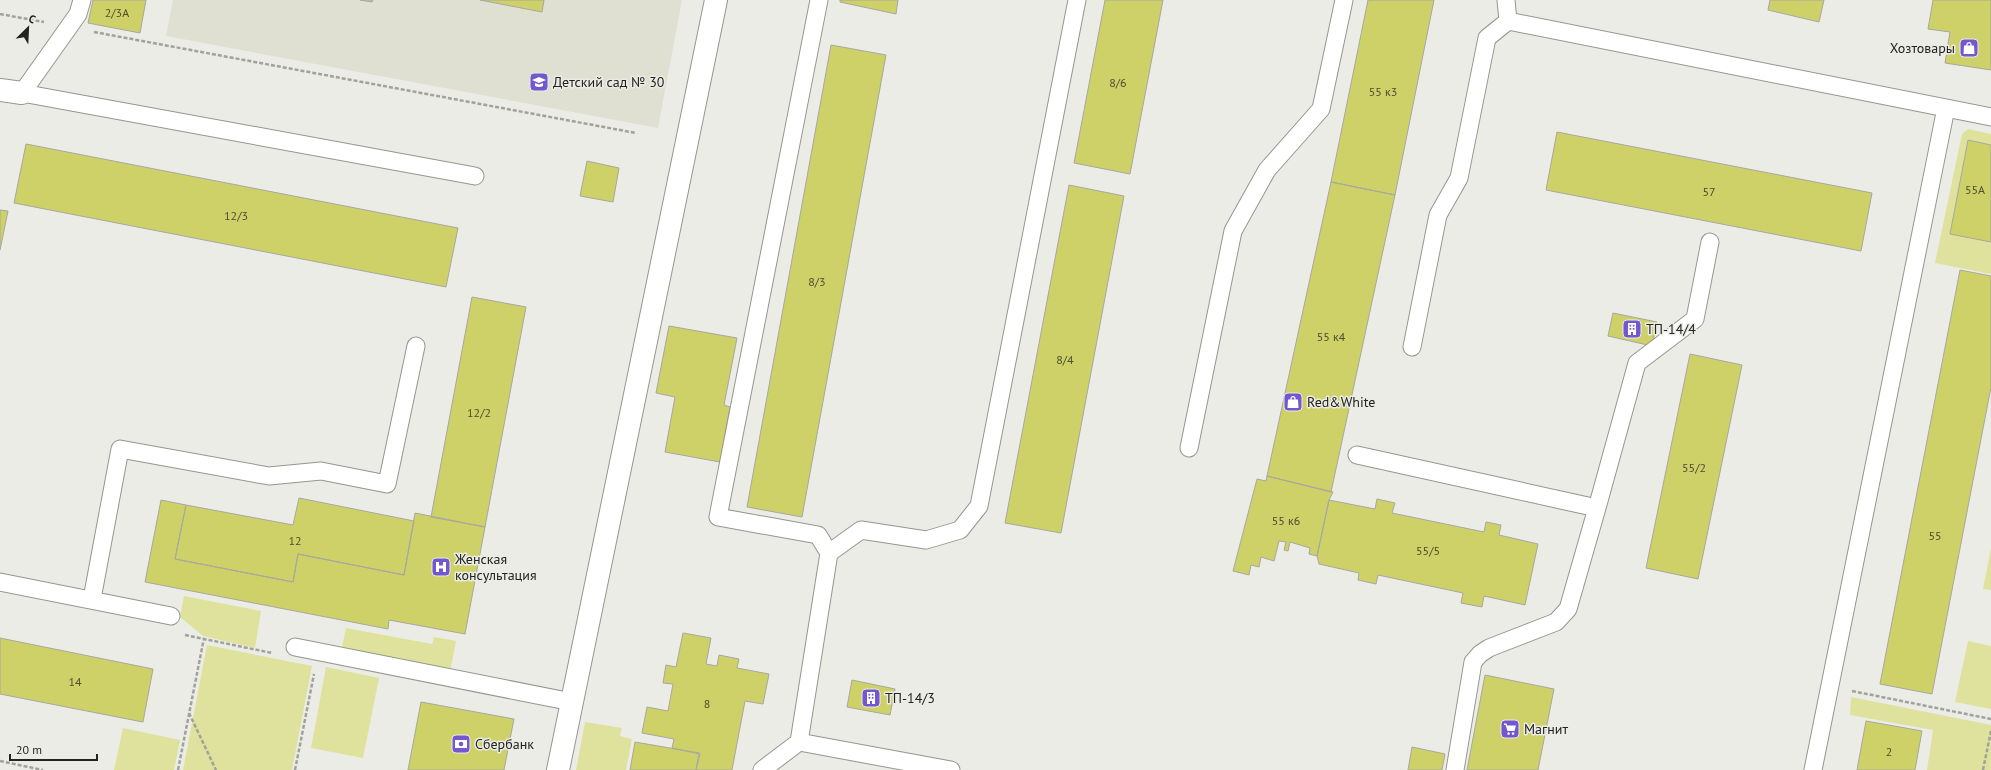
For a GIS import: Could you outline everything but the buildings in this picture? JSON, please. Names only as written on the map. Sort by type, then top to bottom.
[{"type":"street","points":[[558,770],[716,0]]},
{"type":"street","points":[[0,90],[22,93]]},
{"type":"lane","points":[[82,0],[78,14],[22,93],[475,176]]},
{"type":"lane","points":[[762,770],[799,742],[829,553],[818,535],[718,516],[819,0]]},
{"type":"lane","points":[[829,553],[861,530],[926,540],[960,530],[979,506],[1077,0]]},
{"type":"lane","points":[[1189,448],[1233,232],[1267,170],[1321,109],[1344,0]]},
{"type":"lane","points":[[1506,0],[1508,21]]},
{"type":"lane","points":[[1412,347],[1438,215],[1459,178],[1486,38],[1508,21],[1991,117]]},
{"type":"lane","points":[[1813,770],[1946,108]]},
{"type":"lane","points":[[1455,770],[1473,662],[1480,654],[1489,648],[1556,622],[1568,609],[1637,363],[1695,319],[1710,242]]},
{"type":"lane","points":[[92,599],[120,449],[269,476],[321,471],[387,484],[416,346]]},
{"type":"lane","points":[[1357,455],[1597,508]]},
{"type":"lane","points":[[0,582],[92,599],[171,616]]},
{"type":"lane","points":[[295,647],[318,650],[572,702]]},
{"type":"lane","points":[[799,742],[951,770]]},
{"type":"path","points":[[0,14],[636,133]]},
{"type":"path","points":[[182,634],[293,658],[295,647]]},
{"type":"path","points":[[178,770],[204,638]]},
{"type":"path","points":[[295,770],[318,650]]},
{"type":"path","points":[[1830,687],[1991,719]]},
{"type":"path","points":[[189,712],[216,770]]},
{"type":"path","points":[[1983,770],[1991,731]]},
{"type":"path","points":[[0,761],[43,770]]},
{"type":"shaded area","name":"Детский сад № 30","points":[[173,0],[682,0],[658,128],[166,36]]},
{"type":"green space","points":[[1968,129],[1991,134],[1991,274],[1935,263],[1962,134]]},
{"type":"green space","points":[[1991,548],[1991,590],[1983,589]]},
{"type":"green space","points":[[184,596],[261,611],[255,648],[203,636],[180,617]]},
{"type":"green space","points":[[346,628],[432,644],[434,637],[456,641],[450,672],[341,652]]},
{"type":"green space","points":[[1968,641],[1991,646],[1991,709],[1955,702]]},
{"type":"green space","points":[[207,645],[312,666],[292,770],[183,770]]},
{"type":"green space","points":[[326,667],[379,678],[363,758],[311,748]]},
{"type":"green space","points":[[1851,697],[1991,725],[1991,770],[1927,770],[1933,730],[1850,715]]},
{"type":"green space","points":[[585,722],[622,728],[620,736],[632,739],[626,770],[576,770]]},
{"type":"green space","points":[[123,728],[180,740],[174,770],[114,770]]},
{"type":"place","name":"Хозтовары","points":[[1969,48]]},
{"type":"place","name":"Детский сад № 30","points":[[539,82]]},
{"type":"place","name":"ТП-14/4","points":[[1632,329]]},
{"type":"place","name":"Red&White","points":[[1293,402]]},
{"type":"place","name":"Женская консультация","points":[[441,567]]},
{"type":"place","name":"ТП-14/3","points":[[871,698]]},
{"type":"place","name":"Магнит","points":[[1510,729]]},
{"type":"place","name":"Сбербанк","points":[[461,744]]}]
